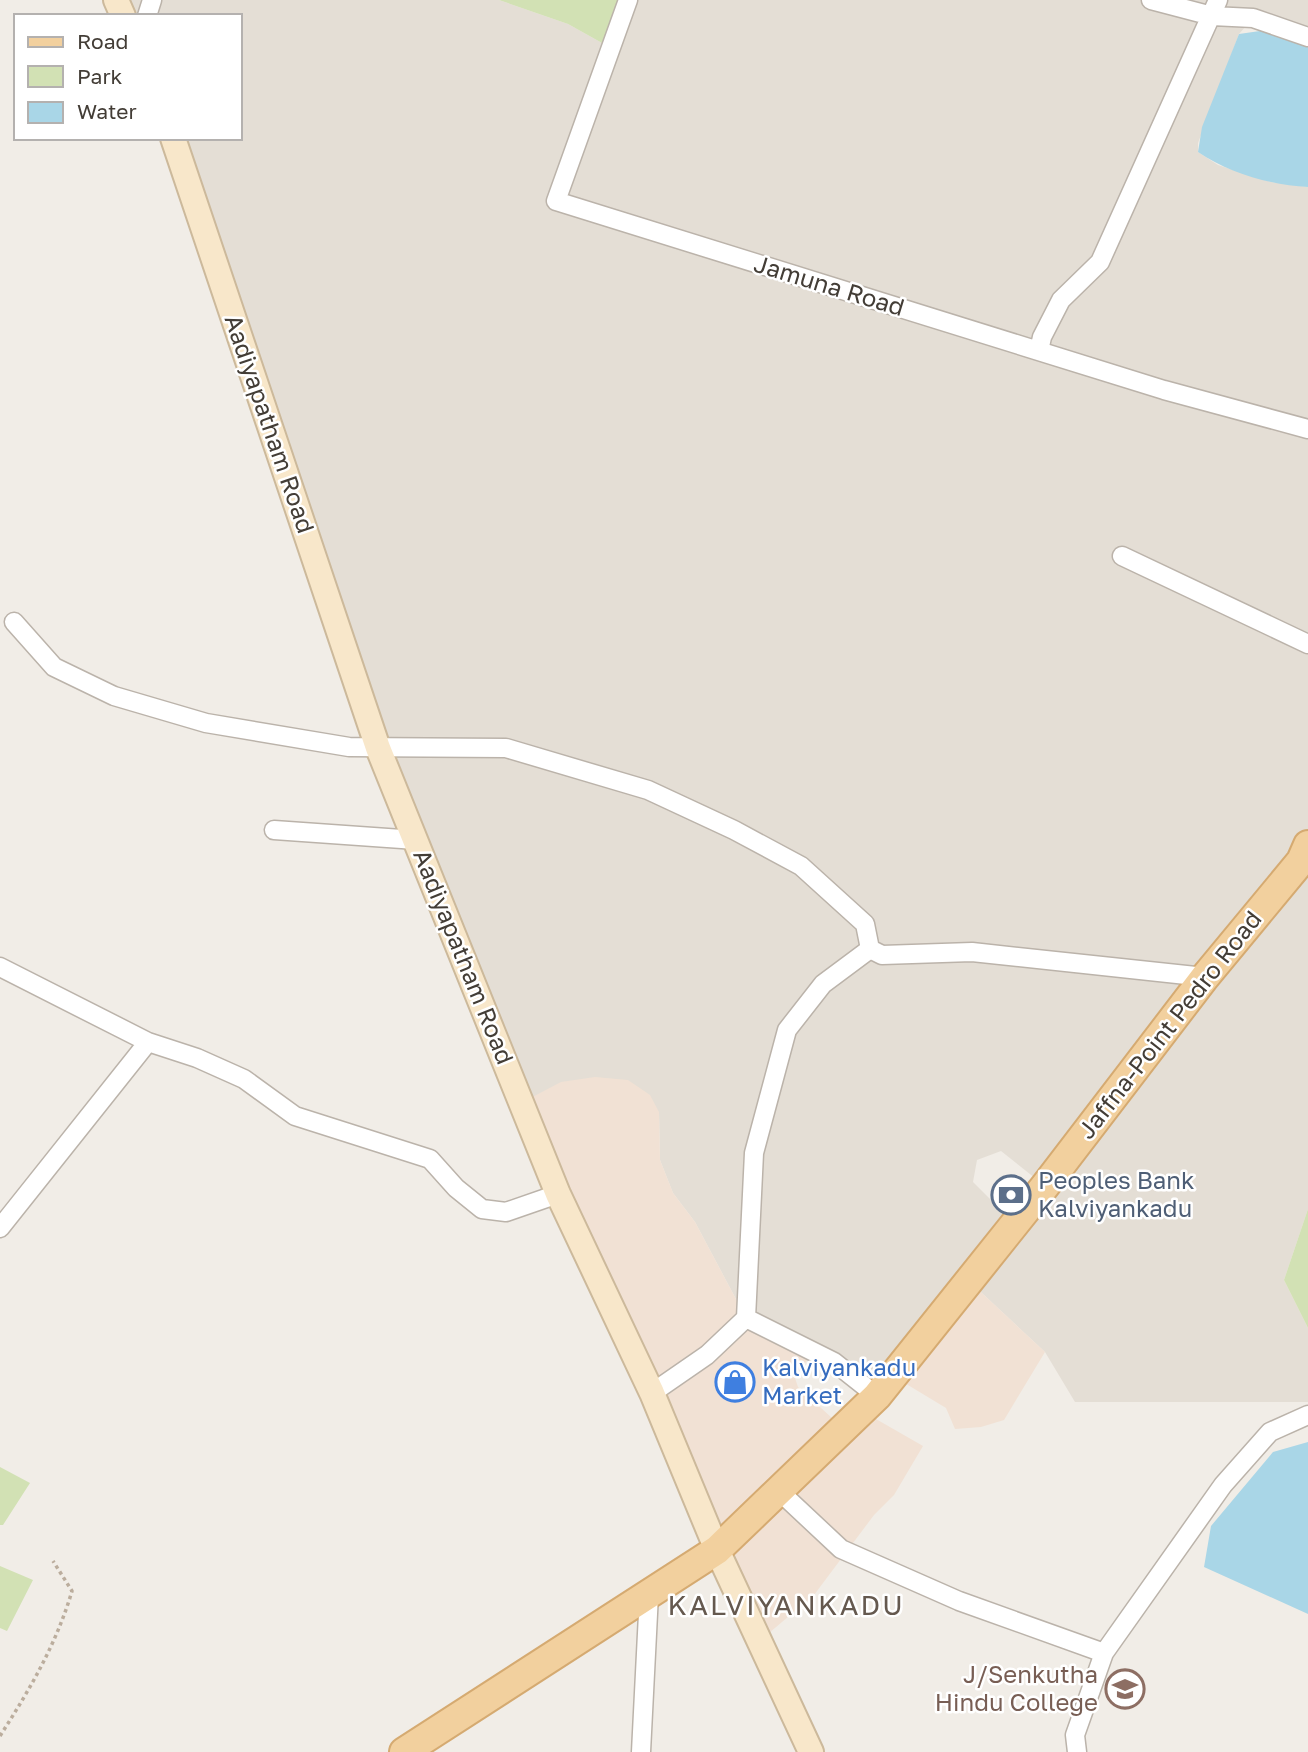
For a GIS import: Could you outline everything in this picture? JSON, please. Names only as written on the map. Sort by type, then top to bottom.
[{"type":"main road","name":"Jaffna-Point Pedro Road","points":[[404,1752],[717,1550],[877,1396],[1045,1186],[1205,977],[1306,857]]},
{"type":"street","name":"Jamuna Road","points":[[628,0],[555,201],[1164,390],[1308,429]]},
{"type":"street","points":[[1151,0],[1215,8],[1308,37]]},
{"type":"street","points":[[1038,351],[1042,337],[1061,300],[1100,262],[1215,8]]},
{"type":"street","name":"Aadiyapatham Road","points":[[174,140],[378,748],[558,1194],[652,1393],[717,1550],[811,1752]]},
{"type":"street","points":[[1122,556],[1308,644]]},
{"type":"street","points":[[14,622],[54,667],[114,696],[206,723],[349,747],[440,745],[506,748],[648,790],[734,830],[801,866],[865,924],[870,949]]},
{"type":"street","points":[[274,830],[416,840]]},
{"type":"street","points":[[870,949],[882,955],[972,952],[1205,977]]},
{"type":"street","points":[[652,1393],[707,1355],[746,1318],[754,1153],[787,1030],[823,984],[870,949]]},
{"type":"street","points":[[0,967],[148,1042],[197,1058],[244,1079],[309,1123],[430,1159],[456,1188],[482,1209],[506,1212],[558,1194]]},
{"type":"street","points":[[0,1228],[148,1042]]},
{"type":"street","points":[[746,1318],[834,1362],[877,1396]]},
{"type":"street","points":[[1077,1752],[1075,1735],[1104,1653],[1223,1485],[1270,1432],[1308,1415]]},
{"type":"street","points":[[778,1490],[841,1549],[959,1601],[1104,1653]]},
{"type":"street","points":[[640,1752],[649,1594]]},
{"type":"path","points":[[0,1736],[38,1676],[61,1628],[72,1591],[53,1561]]},
{"type":"shaded area","points":[[116,0],[499,0],[568,24],[611,48],[628,0],[1308,0],[1308,37],[1253,18],[1239,34],[1198,143],[1198,152],[1218,165],[1271,182],[1308,187],[1308,1209],[1284,1280],[1308,1328],[1308,1402],[1075,1402],[1045,1352],[969,1281],[877,1396],[746,1318],[695,1222],[673,1193],[660,1160],[659,1112],[521,1103],[416,840],[174,140],[242,140],[242,14],[122,14]],"holes":[[[1001,1151],[1045,1186],[1018,1219],[995,1204],[973,1182],[977,1160]]]},
{"type":"shaded area","points":[[595,1077],[628,1080],[650,1095],[659,1112],[660,1160],[673,1193],[695,1222],[746,1318],[815,1352],[794,1375],[798,1387],[843,1428],[862,1411],[923,1446],[894,1495],[874,1515],[814,1595],[758,1639],[521,1103],[561,1082]]},
{"type":"shaded area","points":[[969,1281],[1045,1352],[1004,1420],[981,1427],[955,1429],[946,1408],[893,1376]]},
{"type":"green space","points":[[499,0],[628,0],[611,48],[568,24]]},
{"type":"green space","points":[[1308,1209],[1308,1328],[1284,1280]]},
{"type":"green space","points":[[0,1467],[30,1483],[3,1525],[0,1525]]},
{"type":"green space","points":[[0,1566],[33,1580],[7,1631],[0,1628]]},
{"type":"water","points":[[1267,30],[1308,45],[1308,187],[1250,177],[1198,152],[1202,127],[1239,34]]},
{"type":"water","points":[[1308,1442],[1308,1614],[1204,1567],[1211,1526],[1273,1452]]},
{"type":"place","name":"Peoples Bank Kalviyankadu","points":[[1011,1195]]},
{"type":"place","name":"Kalviyankadu Market","points":[[735,1382]]},
{"type":"place","name":"J/Senkutha Hindu College","points":[[1125,1689]]},
{"type":"district","name":"KALVIYANKADU","points":[[786,1605]]}]
